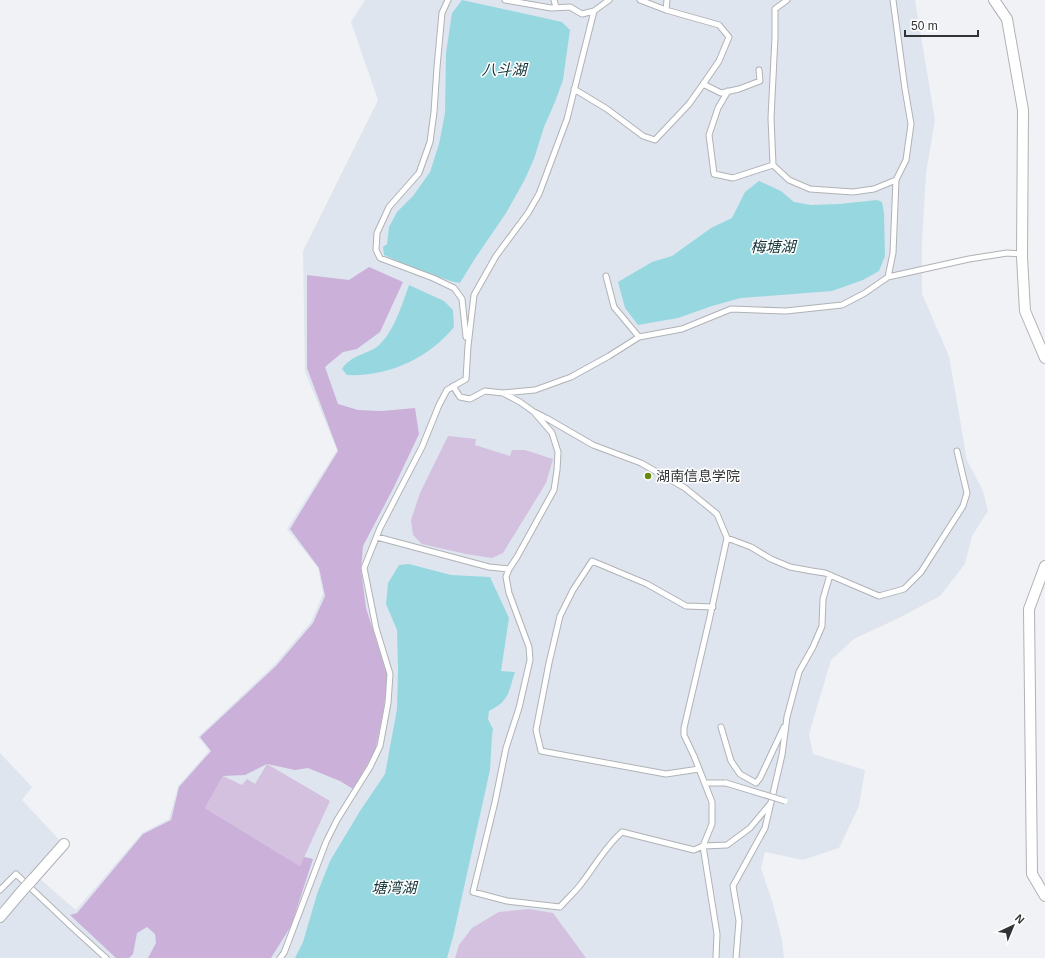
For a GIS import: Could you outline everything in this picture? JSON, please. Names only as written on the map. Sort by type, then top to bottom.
[{"type":"street","points":[[994,0],[1007,19],[1023,110],[1022,254],[1025,312],[1045,358]]},
{"type":"street","points":[[1045,566],[1029,609],[1032,874],[1045,896]]},
{"type":"street","points":[[0,917],[64,844]]},
{"type":"lane","points":[[448,0],[442,13],[434,112],[430,142],[420,173],[389,207],[377,233],[376,250],[380,258],[433,278],[454,288],[462,299],[468,346]]},
{"type":"lane","points":[[505,0],[556,7],[570,7],[582,14],[594,11],[609,0]]},
{"type":"lane","points":[[554,0],[556,7]]},
{"type":"lane","points":[[574,90],[607,110],[643,136],[655,140],[689,104],[719,61],[729,37],[720,25],[666,10],[640,0]]},
{"type":"lane","points":[[666,10],[668,0]]},
{"type":"lane","points":[[787,0],[775,9],[771,118],[773,165],[789,180],[810,189],[853,192],[874,189],[896,180]]},
{"type":"lane","points":[[888,277],[893,253],[896,180],[906,160],[911,124],[893,0]]},
{"type":"lane","points":[[280,958],[284,953],[326,842],[380,746],[388,704],[390,674],[376,628],[364,568],[395,497],[422,447],[439,405],[447,390],[466,379],[474,295],[496,256],[528,213],[539,194],[567,119],[594,11]]},
{"type":"lane","points":[[703,84],[720,93],[760,81],[759,70]]},
{"type":"lane","points":[[728,91],[718,108],[709,135],[714,174],[733,178],[773,165]]},
{"type":"lane","points":[[453,386],[460,397],[470,399],[485,391],[503,393],[535,390],[571,377],[639,337],[682,329],[731,309],[786,311],[842,305],[865,293],[888,277],[969,259],[1007,253],[1022,254]]},
{"type":"lane","points":[[606,276],[614,307],[639,337]]},
{"type":"lane","points":[[503,393],[593,445],[641,463],[685,488],[717,514],[728,538],[684,728],[684,735],[712,802],[712,824],[703,846],[717,934],[716,958]]},
{"type":"lane","points":[[534,412],[552,434],[558,452],[558,470],[554,490],[517,557],[508,569],[506,577],[509,593],[529,647],[530,660],[519,708],[506,748],[495,802],[473,892],[507,901],[560,907],[581,884],[595,862],[614,839],[622,832],[694,850],[703,846],[727,845],[750,828],[772,802]]},
{"type":"lane","points":[[728,538],[751,547],[771,559],[790,567],[830,574],[879,596],[904,589],[921,572],[963,506],[967,493],[956,451]]},
{"type":"lane","points":[[377,537],[489,567],[508,569]]},
{"type":"lane","points":[[699,769],[666,774],[542,751],[536,730],[560,616],[573,590],[592,561],[647,584],[686,606],[713,607]]},
{"type":"lane","points":[[736,958],[739,921],[733,886],[766,828],[799,672],[822,626],[823,599],[830,574]]},
{"type":"lane","points":[[721,727],[731,761],[740,774],[756,783],[760,778],[787,723]]},
{"type":"lane","points":[[705,783],[726,783],[786,801]]},
{"type":"lane","points":[[0,890],[16,874],[106,958]]},
{"type":"shaded area","name":"湖南信息学院","points":[[365,0],[915,0],[935,120],[926,173],[922,241],[922,294],[949,356],[967,460],[983,491],[988,511],[972,536],[965,564],[940,596],[901,617],[854,639],[831,660],[809,734],[813,754],[865,770],[859,806],[839,848],[803,860],[765,852],[761,868],[773,904],[782,940],[784,958],[0,958],[0,753],[32,787],[22,800],[68,849],[40,879],[76,910],[142,833],[169,819],[178,786],[209,751],[198,737],[274,665],[311,622],[323,594],[318,568],[287,529],[337,450],[305,372],[303,251],[378,100],[351,22]]},
{"type":"shaded area","points":[[369,267],[403,282],[380,332],[357,349],[343,352],[325,367],[338,404],[358,410],[382,411],[415,408],[419,434],[394,487],[363,546],[361,570],[366,608],[388,678],[383,713],[375,751],[353,789],[340,781],[308,768],[295,770],[267,764],[245,775],[223,776],[205,808],[300,866],[304,857],[313,859],[291,926],[271,958],[148,958],[156,943],[155,934],[147,927],[137,933],[133,954],[129,958],[116,958],[70,915],[77,913],[143,834],[171,820],[179,787],[211,751],[200,737],[276,666],[313,623],[325,596],[319,568],[290,529],[338,451],[307,368],[307,275],[349,280]]},
{"type":"shaded area","points":[[448,436],[476,439],[475,445],[510,456],[512,450],[525,450],[553,459],[546,483],[503,553],[492,558],[422,544],[413,535],[411,520],[420,493]]},
{"type":"shaded area","points":[[267,764],[330,801],[300,866],[205,808],[223,776],[242,785],[247,779],[255,784]]},
{"type":"shaded area","points":[[529,909],[553,913],[586,958],[455,958],[459,945],[472,928],[499,912]]},
{"type":"water","name":"八斗湖","points":[[462,0],[562,22],[570,30],[563,80],[544,127],[534,159],[524,181],[506,213],[460,283],[418,270],[384,255],[383,247],[387,244],[389,227],[397,212],[413,196],[430,172],[439,144],[445,113],[446,53],[452,13]]},
{"type":"water","name":"梅塘湖","points":[[759,181],[781,191],[794,202],[811,205],[877,200],[882,202],[884,213],[885,256],[879,271],[863,280],[832,291],[741,298],[678,318],[638,325],[625,308],[618,282],[652,262],[672,256],[711,228],[732,218],[745,192]]},
{"type":"water","points":[[409,285],[444,301],[453,310],[454,327],[432,348],[406,363],[378,373],[347,375],[342,369],[346,364],[350,360],[372,350],[380,344],[390,331],[398,316]]},
{"type":"water","name":"塘湾湖","points":[[409,564],[451,575],[490,577],[509,618],[501,671],[515,672],[505,699],[489,711],[488,719],[493,729],[490,770],[447,958],[295,958],[303,942],[317,894],[330,861],[360,811],[385,774],[397,709],[398,669],[397,630],[386,604],[388,583],[399,565]]},
{"type":"place","name":"湖南信息学院","points":[[648,476]]}]
